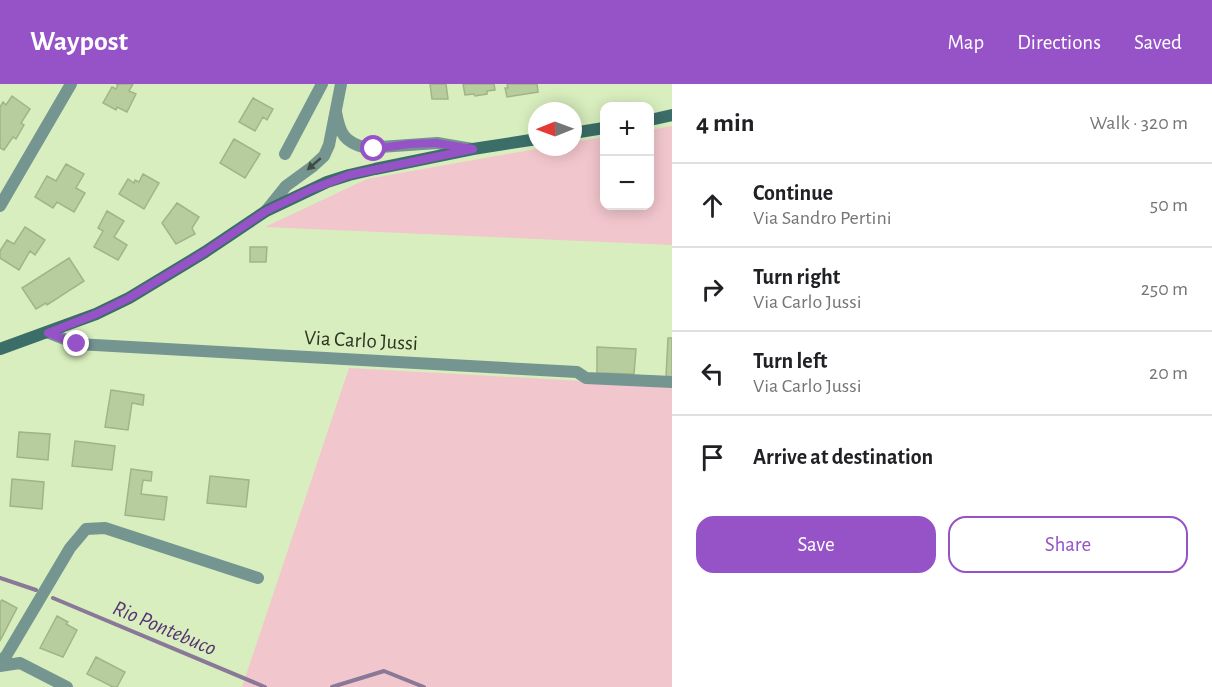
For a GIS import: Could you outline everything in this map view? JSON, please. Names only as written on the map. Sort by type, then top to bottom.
[{"type":"street","points":[[0,206],[71,84]]},
{"type":"street","points":[[285,154],[322,84]]},
{"type":"street","points":[[266,211],[286,186],[324,156],[329,145],[341,84]]},
{"type":"street","points":[[336,112],[342,135],[357,146],[366,148],[436,143],[473,149]]},
{"type":"street","points":[[654,119],[672,115]]},
{"type":"street","points":[[582,132],[600,129]]},
{"type":"street","points":[[0,349],[48,333],[129,298],[205,252],[266,211],[312,189],[349,175],[473,149],[528,140]]},
{"type":"street","name":"Via Carlo Jussi","points":[[48,333],[77,344],[577,372],[586,378],[672,382]]},
{"type":"street","points":[[0,661],[6,656],[70,548],[86,529],[105,528],[258,578]]},
{"type":"street","points":[[0,666],[20,663],[67,687]]},
{"type":"shaded area","points":[[672,126],[672,245],[265,227],[367,179],[528,150],[528,156],[582,156],[582,141],[600,138],[600,210],[654,210],[654,129]]},
{"type":"shaded area","points":[[349,368],[672,386],[672,687],[242,687]]},
{"type":"building","points":[[116,84],[133,84],[129,91],[136,94],[127,112],[117,107],[116,110],[103,103],[112,87],[116,89],[118,85]]},
{"type":"building","points":[[430,84],[446,84],[448,99],[432,99]]},
{"type":"building","points":[[463,84],[494,84],[495,90],[475,96],[474,94],[465,95]]},
{"type":"building","points":[[507,84],[537,84],[538,92],[507,97],[505,88],[508,88]]},
{"type":"building","points":[[12,96],[30,109],[21,123],[24,125],[16,139],[13,137],[4,150],[0,148],[0,107],[3,102],[6,105]]},
{"type":"building","points":[[253,98],[273,109],[267,120],[263,117],[255,131],[239,122]]},
{"type":"building","points":[[234,139],[260,154],[245,178],[220,163]]},
{"type":"building","points":[[66,164],[84,174],[76,188],[85,193],[74,212],[57,202],[53,208],[35,197],[47,176],[56,181]]},
{"type":"building","points":[[143,174],[159,183],[144,209],[119,194],[128,179],[134,183],[135,180],[139,182]]},
{"type":"building","points":[[177,203],[199,217],[192,228],[195,234],[176,244],[162,223]]},
{"type":"building","points":[[107,211],[124,221],[114,237],[127,245],[118,260],[94,247],[103,231],[98,228]]},
{"type":"building","points":[[25,227],[45,240],[35,255],[30,251],[19,270],[0,258],[0,251],[7,240],[14,244]]},
{"type":"building","points":[[250,247],[267,247],[266,262],[250,262]]},
{"type":"building","points":[[69,258],[84,281],[47,305],[46,303],[36,309],[22,288]]},
{"type":"building","points":[[668,338],[672,338],[672,378],[666,377]]},
{"type":"building","points":[[597,347],[636,349],[634,374],[597,373]]},
{"type":"building","points":[[111,390],[144,395],[143,405],[132,403],[128,430],[105,427]]},
{"type":"building","points":[[19,432],[50,434],[48,460],[17,457]]},
{"type":"building","points":[[75,441],[115,446],[112,470],[72,466]]},
{"type":"building","points":[[131,469],[152,472],[151,481],[143,480],[141,494],[167,497],[164,520],[125,515]]},
{"type":"building","points":[[210,476],[249,480],[246,507],[207,503]]},
{"type":"building","points":[[12,479],[44,482],[42,509],[10,506]]},
{"type":"building","points":[[2,600],[17,608],[0,641],[0,602]]},
{"type":"building","points":[[57,616],[77,630],[63,657],[40,648]]},
{"type":"building","points":[[96,657],[125,672],[117,687],[87,674]]},
{"type":"waterway","name":"Rio Pontebuco","points":[[0,578],[36,590]]},
{"type":"waterway","name":"Rio Pontebuco","points":[[53,598],[265,687]]},
{"type":"waterway","name":"Rio Pontebuco","points":[[332,687],[384,671],[424,687]]},
{"type":"route","points":[[77,344],[48,333],[129,298],[205,252],[266,211],[312,189],[349,175],[473,149],[436,143],[374,149]]}]
